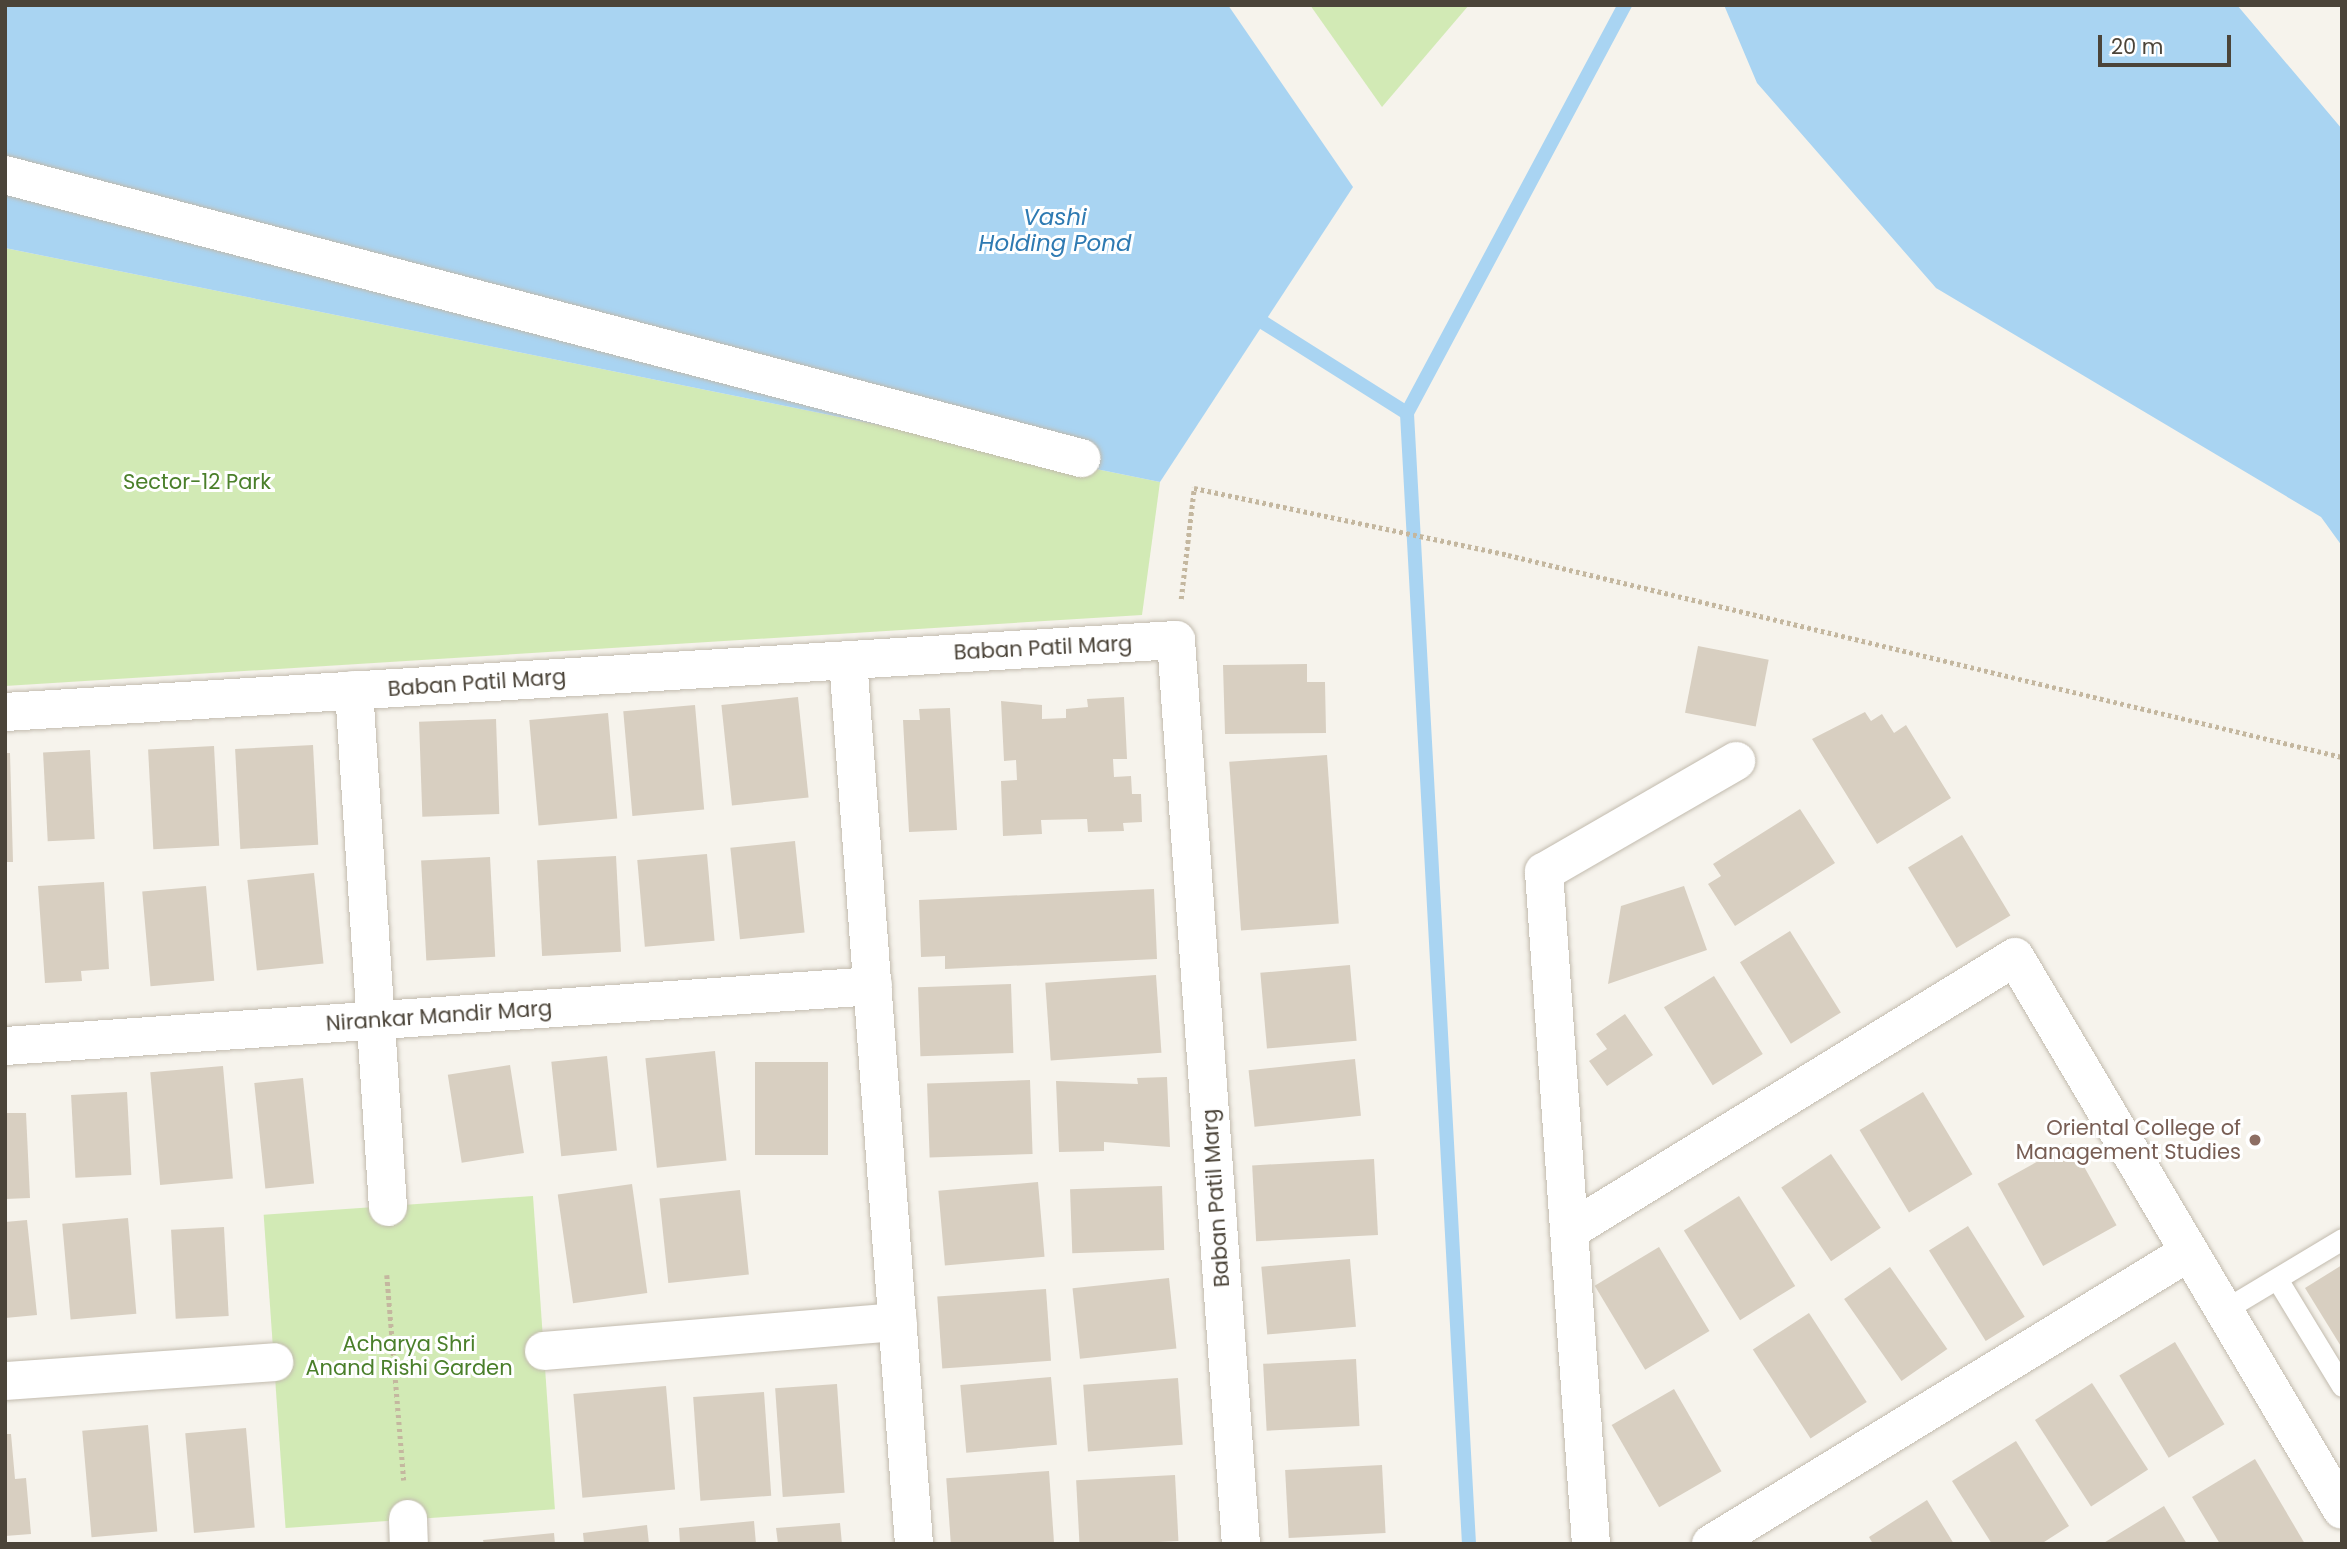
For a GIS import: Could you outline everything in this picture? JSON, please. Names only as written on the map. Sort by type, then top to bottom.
[{"type":"street","points":[[5,175],[1081,458]]},
{"type":"street","name":"Baban Patil Marg","points":[[5,712],[1176,640],[1241,1544]]},
{"type":"street","points":[[848,660],[914,1544]]},
{"type":"street","points":[[354,690],[388,1207]]},
{"type":"street","points":[[1591,1544],[1544,873],[1736,761]]},
{"type":"street","points":[[1569,1231],[2015,957],[2342,1510]]},
{"type":"street","name":"Nirankar Mandir Marg","points":[[5,1046],[873,986]]},
{"type":"street","points":[[1712,1544],[2189,1252]]},
{"type":"street","points":[[544,1351],[898,1322]]},
{"type":"street","points":[[5,1381],[274,1362]]},
{"type":"lane","points":[[2224,1310],[2342,1239]]},
{"type":"lane","points":[[2277,1279],[2342,1386]]},
{"type":"path","points":[[1176,640],[1194,488],[1508,555],[2342,757]]},
{"type":"path","points":[[387,1275],[403,1467]]},
{"type":"green space","points":[[1310,5],[1469,5],[1382,107]]},
{"type":"green space","name":"Sector-12 Park","points":[[5,248],[1160,482],[1142,615],[5,686]]},
{"type":"green space","name":"Acharya Shri Anand Rishi Garden","points":[[533,1196],[555,1509],[286,1528],[264,1215]]},
{"type":"water","name":"Vashi Holding Pond","points":[[5,5],[1228,5],[1353,187],[1160,482],[5,248]]},
{"type":"water","points":[[1724,5],[2237,5],[2342,129],[2342,546],[2321,517],[1936,288],[1757,83]]},
{"type":"building","points":[[1698,646],[1769,660],[1756,726],[1685,713]]},
{"type":"building","points":[[1307,664],[1307,682],[1325,682],[1326,733],[1225,734],[1223,665]]},
{"type":"building","points":[[798,697],[809,797],[732,805],[721,705]]},
{"type":"building","points":[[1124,697],[1127,759],[1113,759],[1114,777],[1131,776],[1132,794],[1141,794],[1142,822],[1123,823],[1124,831],[1088,832],[1087,819],[1041,820],[1042,834],[1003,836],[1001,781],[1017,780],[1016,760],[1004,761],[1001,701],[1042,705],[1042,719],[1066,718],[1066,709],[1088,707],[1087,699]]},
{"type":"building","points":[[695,705],[704,810],[632,816],[623,711]]},
{"type":"building","points":[[950,708],[957,830],[909,832],[903,720],[920,720],[919,709]]},
{"type":"building","points":[[1865,712],[1871,721],[1882,714],[1894,733],[1906,725],[1951,798],[1877,844],[1812,739]]},
{"type":"building","points":[[608,713],[617,819],[539,825],[529,720]]},
{"type":"building","points":[[496,719],[499,814],[422,817],[419,722]]},
{"type":"building","points":[[313,745],[318,845],[240,849],[235,749]]},
{"type":"building","points":[[214,746],[219,846],[153,849],[148,749]]},
{"type":"building","points":[[90,750],[95,839],[48,841],[43,752]]},
{"type":"building","points":[[5,753],[10,753],[13,862],[5,862]]},
{"type":"building","points":[[1327,755],[1339,924],[1241,930],[1229,762]]},
{"type":"building","points":[[1800,809],[1835,863],[1735,926],[1708,884],[1721,876],[1713,864]]},
{"type":"building","points":[[1962,835],[2010,916],[1956,948],[1908,867]]},
{"type":"building","points":[[795,841],[805,932],[740,939],[730,848]]},
{"type":"building","points":[[707,854],[715,941],[645,947],[637,860]]},
{"type":"building","points":[[616,856],[621,952],[542,956],[537,860]]},
{"type":"building","points":[[490,857],[495,957],[426,960],[421,861]]},
{"type":"building","points":[[314,873],[324,964],[257,971],[247,880]]},
{"type":"building","points":[[104,882],[109,969],[81,971],[82,981],[45,983],[38,886]]},
{"type":"building","points":[[206,886],[214,981],[151,986],[142,892]]},
{"type":"building","points":[[1684,886],[1707,950],[1608,984],[1621,906]]},
{"type":"building","points":[[1154,889],[1157,959],[945,969],[945,956],[921,957],[919,900]]},
{"type":"building","points":[[1790,931],[1841,1012],[1791,1044],[1740,962]]},
{"type":"building","points":[[1350,965],[1357,1041],[1267,1049],[1260,973]]},
{"type":"building","points":[[1156,975],[1161,1053],[1051,1061],[1045,983]]},
{"type":"building","points":[[1714,976],[1763,1054],[1713,1085],[1664,1007]]},
{"type":"building","points":[[1011,984],[1013,1053],[920,1056],[918,987]]},
{"type":"building","points":[[1625,1014],[1653,1055],[1607,1086],[1589,1061],[1607,1049],[1596,1034]]},
{"type":"building","points":[[715,1051],[726,1160],[657,1168],[645,1058]]},
{"type":"building","points":[[607,1056],[617,1150],[561,1156],[551,1062]]},
{"type":"building","points":[[1355,1059],[1361,1116],[1255,1127],[1249,1070]]},
{"type":"building","points":[[755,1062],[828,1062],[828,1155],[755,1155]]},
{"type":"building","points":[[510,1065],[524,1153],[462,1163],[448,1075]]},
{"type":"building","points":[[223,1066],[233,1179],[160,1185],[150,1072]]},
{"type":"building","points":[[1167,1077],[1170,1147],[1104,1142],[1104,1151],[1059,1152],[1056,1081],[1138,1084],[1137,1078]]},
{"type":"building","points":[[303,1078],[314,1183],[265,1189],[254,1083]]},
{"type":"building","points":[[1030,1080],[1033,1154],[930,1158],[927,1084]]},
{"type":"building","points":[[127,1092],[131,1175],[75,1178],[71,1095]]},
{"type":"building","points":[[1923,1092],[1972,1174],[1909,1212],[1860,1130]]},
{"type":"building","points":[[5,1113],[26,1113],[30,1198],[5,1199]]},
{"type":"building","points":[[2071,1143],[2117,1225],[2043,1266],[1998,1184]]},
{"type":"building","points":[[1831,1154],[1881,1228],[1831,1261],[1781,1188]]},
{"type":"building","points":[[1374,1159],[1378,1235],[1256,1241],[1252,1165]]},
{"type":"building","points":[[1038,1182],[1045,1257],[945,1265],[938,1191]]},
{"type":"building","points":[[632,1184],[647,1293],[573,1303],[558,1194]]},
{"type":"building","points":[[1162,1186],[1164,1250],[1072,1253],[1070,1189]]},
{"type":"building","points":[[740,1190],[749,1275],[668,1283],[659,1198]]},
{"type":"building","points":[[1739,1196],[1795,1286],[1740,1320],[1684,1230]]},
{"type":"building","points":[[128,1218],[136,1314],[71,1319],[62,1224]]},
{"type":"building","points":[[27,1220],[37,1315],[5,1318],[5,1222]]},
{"type":"building","points":[[1968,1226],[2025,1317],[1986,1341],[1929,1250]]},
{"type":"building","points":[[224,1227],[229,1316],[176,1319],[171,1230]]},
{"type":"building","points":[[1659,1247],[1709,1331],[1645,1370],[1595,1286]]},
{"type":"building","points":[[1350,1259],[1356,1327],[1267,1334],[1261,1267]]},
{"type":"building","points":[[2342,1265],[2342,1348],[2305,1288]]},
{"type":"building","points":[[1890,1267],[1947,1349],[1901,1381],[1844,1299]]},
{"type":"building","points":[[1169,1278],[1176,1349],[1080,1359],[1073,1288]]},
{"type":"building","points":[[1046,1289],[1051,1361],[942,1368],[937,1297]]},
{"type":"building","points":[[1809,1313],[1867,1402],[1811,1438],[1753,1349]]},
{"type":"building","points":[[2175,1342],[2224,1424],[2169,1458],[2119,1375]]},
{"type":"building","points":[[1356,1359],[1360,1426],[1267,1431],[1263,1364]]},
{"type":"building","points":[[1051,1377],[1057,1445],[966,1453],[960,1385]]},
{"type":"building","points":[[1178,1378],[1183,1445],[1088,1451],[1083,1385]]},
{"type":"building","points":[[2092,1383],[2148,1469],[2091,1506],[2035,1420]]},
{"type":"building","points":[[837,1384],[845,1493],[783,1497],[775,1388]]},
{"type":"building","points":[[666,1386],[675,1490],[582,1498],[573,1394]]},
{"type":"building","points":[[1674,1389],[1722,1471],[1659,1507],[1612,1425]]},
{"type":"building","points":[[764,1392],[771,1496],[700,1501],[693,1397]]},
{"type":"building","points":[[148,1425],[157,1532],[92,1537],[82,1431]]},
{"type":"building","points":[[246,1428],[255,1528],[194,1533],[185,1433]]},
{"type":"building","points":[[5,1434],[11,1434],[15,1479],[26,1478],[31,1534],[5,1536]]},
{"type":"building","points":[[2016,1441],[2069,1526],[2041,1544],[1992,1544],[1952,1481]]},
{"type":"building","points":[[2255,1459],[2305,1544],[2220,1544],[2192,1497]]},
{"type":"building","points":[[1382,1465],[1386,1533],[1289,1538],[1285,1470]]},
{"type":"building","points":[[1049,1471],[1054,1544],[951,1544],[946,1478]]},
{"type":"building","points":[[1175,1475],[1178,1541],[1079,1544],[1076,1480]]},
{"type":"building","points":[[1927,1500],[1954,1544],[1873,1544],[1869,1537]]},
{"type":"building","points":[[2164,1506],[2187,1544],[2102,1544]]},
{"type":"building","points":[[754,1521],[756,1544],[680,1544],[679,1528]]},
{"type":"building","points":[[840,1523],[842,1544],[778,1544],[776,1528]]},
{"type":"building","points":[[647,1525],[649,1544],[584,1544],[583,1533]]},
{"type":"building","points":[[554,1533],[555,1544],[484,1544],[483,1540]]},
{"type":"waterway","points":[[1469,1544],[1407,413],[1625,5]]},
{"type":"waterway","points":[[1264,323],[1407,413]]},
{"type":"place","name":"Oriental College of Management Studies","points":[[2255,1140]]}]
